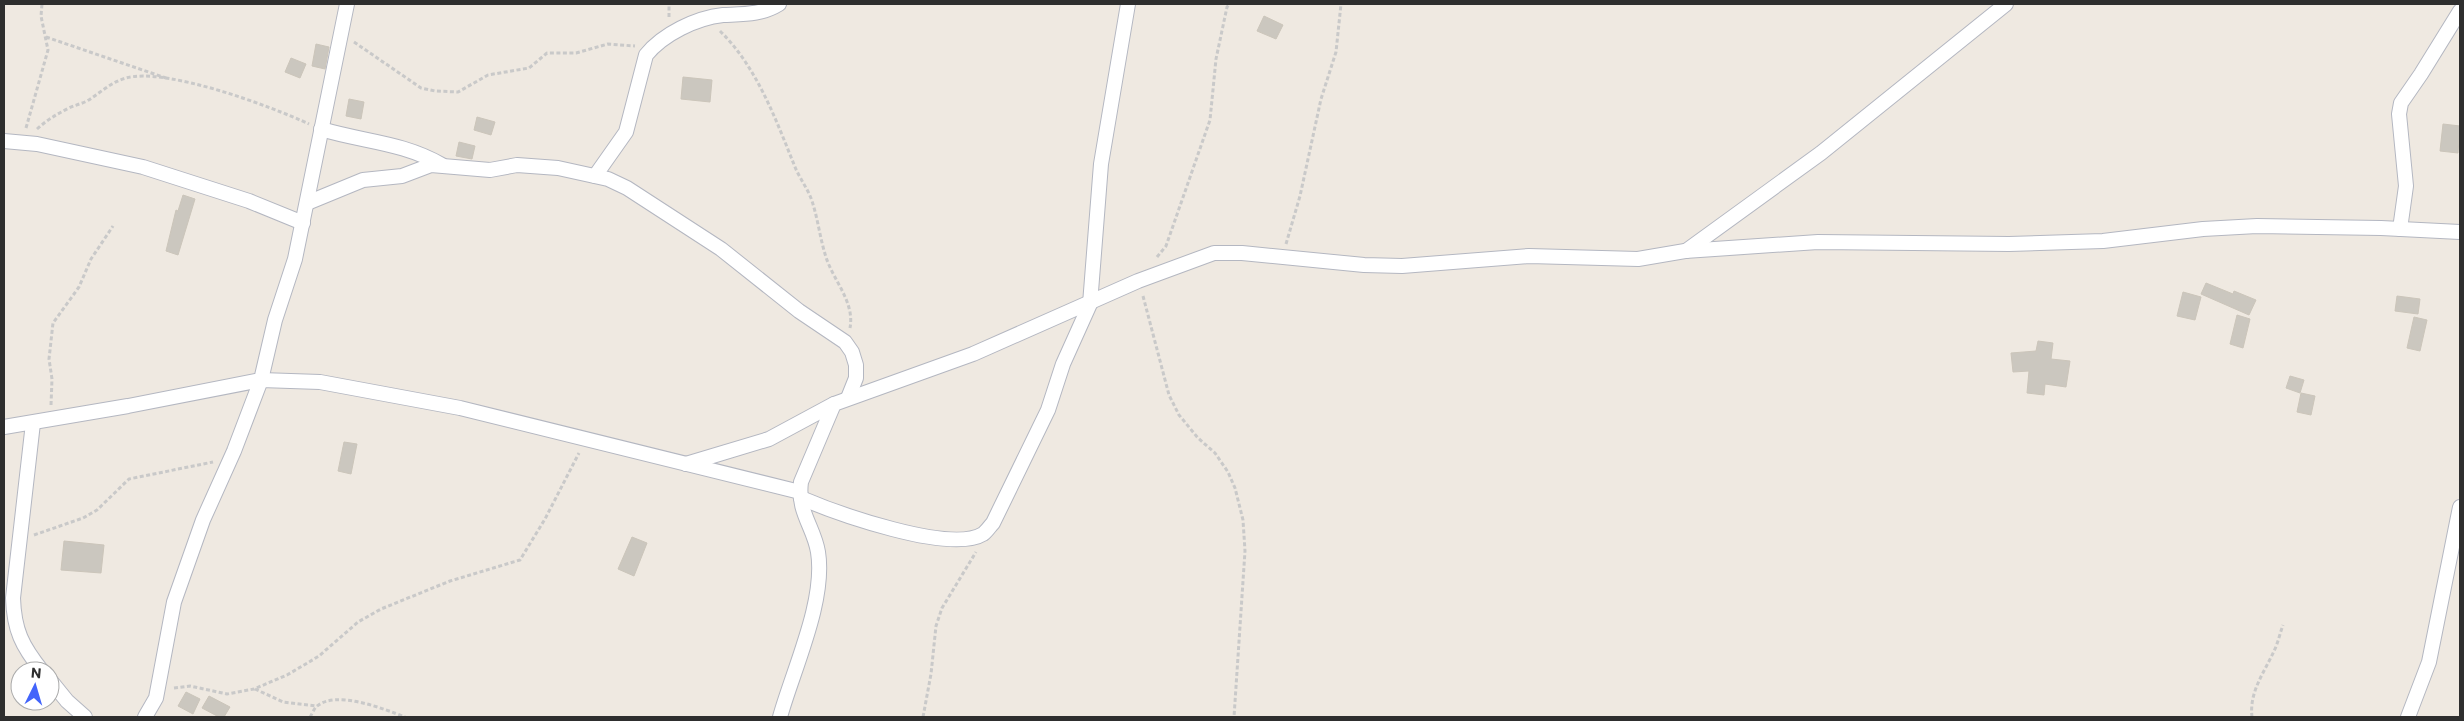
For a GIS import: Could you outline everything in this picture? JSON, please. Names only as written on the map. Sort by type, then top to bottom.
[{"type":"street","points":[[145,717],[156,698],[174,602],[203,520],[230,460],[261,380],[275,320],[295,260],[347,4]]},
{"type":"street","points":[[596,176],[626,132],[646,56],[653,46],[669,35],[707,18],[757,13],[766,11],[779,4]]},
{"type":"street","points":[[4,427],[261,380],[330,384],[460,408],[685,464],[800,495],[840,514],[920,536],[955,538],[974,537],[984,534],[999,513],[1038,432],[1048,410],[1063,364],[1090,304],[1101,164],[1128,4]]},
{"type":"street","points":[[1686,251],[1821,153],[2006,4]]},
{"type":"street","points":[[2400,229],[2406,186],[2399,114],[2400,103],[2422,74],[2460,11]]},
{"type":"street","points":[[321,129],[352,138],[407,148],[443,166]]},
{"type":"street","points":[[4,141],[23,141],[143,167],[249,201],[303,223]]},
{"type":"street","points":[[307,204],[363,180],[402,176],[431,165],[490,170],[518,165],[558,168],[608,179],[627,188],[721,249],[799,311],[845,342],[852,352],[856,365],[856,378],[848,398]]},
{"type":"street","points":[[685,464],[769,439],[848,398],[974,354],[1138,281],[1214,253],[1242,253],[1364,265],[1402,266],[1529,256],[1638,259],[1686,251],[1818,242],[2009,244],[2103,241],[2203,229],[2257,226],[2460,232]]},
{"type":"street","points":[[780,717],[812,613],[818,576],[818,552],[803,512],[800,495],[801,482],[834,404]]},
{"type":"street","points":[[33,423],[13,598],[15,629],[36,661]]},
{"type":"street","points":[[2408,717],[2420,690],[2429,662],[2460,507]]},
{"type":"street","points":[[60,692],[84,717]]},
{"type":"path","points":[[23,141],[30,106],[48,50],[41,16],[42,4]]},
{"type":"path","points":[[1150,263],[1166,246],[1210,120],[1216,59],[1227,7],[1230,4]]},
{"type":"path","points":[[1282,257],[1300,196],[1321,99],[1336,52],[1341,4]]},
{"type":"path","points":[[707,18],[732,43],[755,78],[783,134],[796,169],[812,200],[826,258],[850,310],[851,325],[845,342]]},
{"type":"path","points":[[341,33],[422,88],[435,91],[458,92],[488,75],[529,68],[547,53],[576,53],[608,44],[653,46]]},
{"type":"path","points":[[46,37],[172,79],[274,110],[321,129]]},
{"type":"path","points":[[23,141],[50,118],[86,101],[114,82],[139,76],[172,79]]},
{"type":"path","points":[[48,420],[52,395],[49,359],[54,323],[79,287],[91,259],[113,226]]},
{"type":"path","points":[[1138,281],[1169,395],[1179,415],[1198,438],[1215,452],[1228,472],[1235,488],[1242,520],[1245,551],[1234,717]]},
{"type":"path","points":[[156,698],[180,686],[227,694],[254,689],[287,676],[319,656],[358,622],[381,609],[450,581],[520,560],[545,519],[575,462],[584,438]]},
{"type":"path","points":[[19,540],[83,518],[97,510],[129,479],[230,460]]},
{"type":"path","points":[[923,717],[932,674],[936,626],[942,608],[973,559],[984,534]]},
{"type":"path","points":[[2252,717],[2251,706],[2257,684],[2275,650],[2284,625]]},
{"type":"path","points":[[254,689],[283,702],[317,706],[331,700],[359,702],[405,717]]},
{"type":"path","points":[[310,717],[317,706]]},
{"type":"building","points":[[1264,16],[1283,25],[1276,39],[1257,31]]},
{"type":"building","points":[[316,44],[329,47],[325,69],[312,66]]},
{"type":"building","points":[[291,58],[306,64],[300,78],[285,72]]},
{"type":"building","points":[[683,77],[712,80],[710,102],[681,99]]},
{"type":"building","points":[[349,99],[364,102],[361,119],[346,116]]},
{"type":"building","points":[[477,117],[495,122],[491,135],[474,130]]},
{"type":"building","points":[[2443,124],[2460,126],[2458,153],[2440,151]]},
{"type":"building","points":[[459,142],[475,146],[472,159],[456,156]]},
{"type":"building","points":[[183,195],[195,199],[178,255],[166,251],[176,210],[178,211]]},
{"type":"building","points":[[2206,283],[2233,294],[2234,291],[2256,300],[2249,315],[2201,294]]},
{"type":"building","points":[[2183,292],[2201,297],[2195,320],[2177,316]]},
{"type":"building","points":[[2397,296],[2420,299],[2418,314],[2395,311]]},
{"type":"building","points":[[2237,315],[2250,319],[2243,348],[2230,344]]},
{"type":"building","points":[[2414,317],[2427,320],[2420,351],[2407,348]]},
{"type":"building","points":[[2038,341],[2053,343],[2051,359],[2070,361],[2066,387],[2045,384],[2044,395],[2027,393],[2029,371],[2013,372],[2011,353],[2036,351]]},
{"type":"building","points":[[2290,376],[2304,380],[2300,393],[2286,388]]},
{"type":"building","points":[[2301,393],[2315,396],[2311,415],[2297,412]]},
{"type":"building","points":[[344,442],[357,444],[351,474],[338,471]]},
{"type":"building","points":[[632,537],[647,543],[634,576],[618,569]]},
{"type":"building","points":[[64,541],[104,545],[101,573],[61,570]]},
{"type":"building","points":[[186,692],[200,699],[193,714],[178,706]]},
{"type":"building","points":[[209,696],[230,707],[224,717],[219,717],[202,708]]}]
